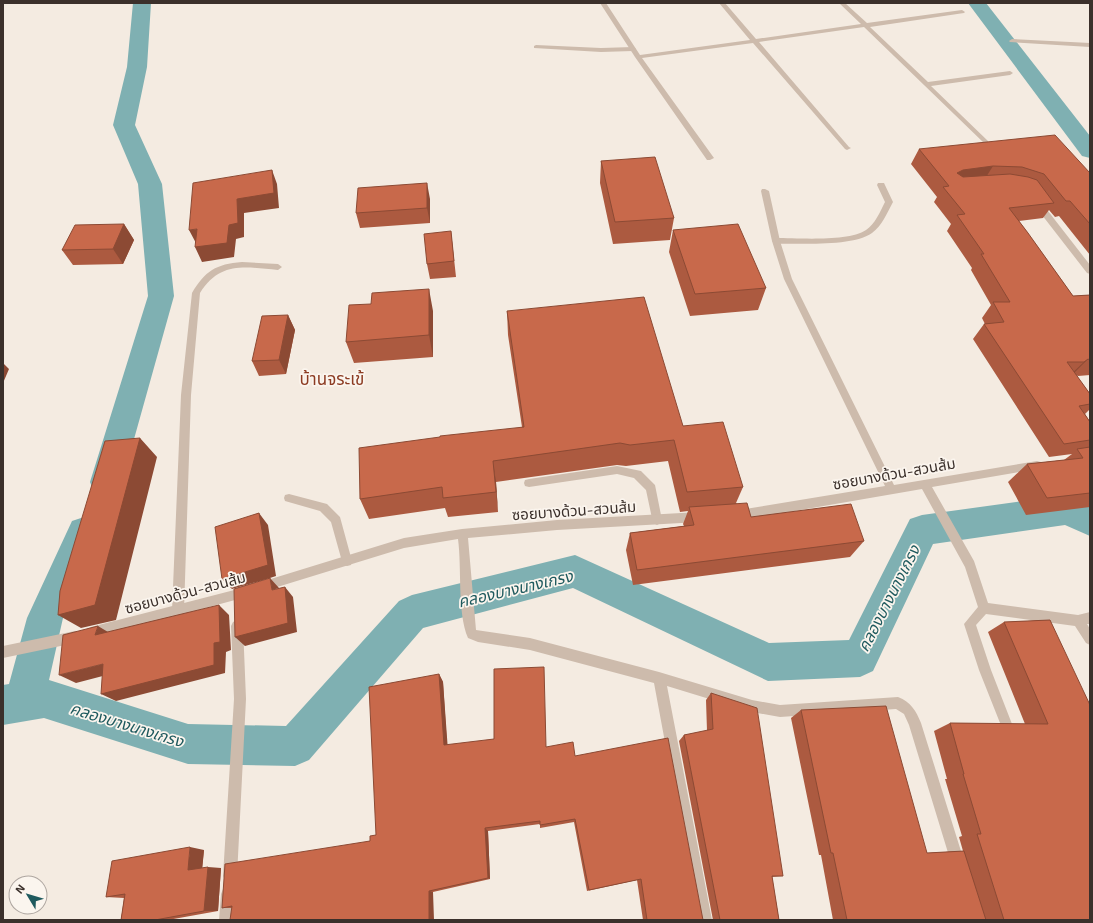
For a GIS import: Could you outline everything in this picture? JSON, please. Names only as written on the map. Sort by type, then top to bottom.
[{"type":"street","points":[[603,3],[638,57],[710,158]]},
{"type":"street","points":[[722,3],[847,148]]},
{"type":"street","points":[[842,3],[928,84],[986,142]]},
{"type":"street","points":[[638,57],[962,12]]},
{"type":"street","points":[[1012,41],[1090,45]]},
{"type":"street","points":[[536,47],[601,50],[633,48]]},
{"type":"street","points":[[928,84],[1010,73]]},
{"type":"street","points":[[776,241],[847,238],[866,233],[879,221],[889,202],[881,185]]},
{"type":"street","points":[[765,191],[776,241],[788,279],[891,489]]},
{"type":"street","points":[[1035,199],[1090,271]]},
{"type":"street","points":[[178,611],[186,394],[196,293],[202,282],[210,273],[225,267],[240,265],[278,267]]},
{"type":"street","name":"ซอยบางด้วน-สวนส้ม","points":[[728,514],[760,512],[1051,462]]},
{"type":"street","points":[[529,483],[617,470],[637,474],[651,488],[657,520]]},
{"type":"street","points":[[924,483],[970,565],[984,608]]},
{"type":"street","points":[[289,498],[323,507],[336,520],[346,561]]},
{"type":"street","name":"ซอยบางด้วน-สวนส้ม","points":[[3,652],[69,638],[178,611],[236,595],[404,543],[462,534],[557,525],[712,516]]},
{"type":"street","points":[[462,534],[466,552],[469,626],[472,634],[530,644],[659,678],[752,706],[780,711],[898,703],[908,710],[915,723],[961,874]]},
{"type":"street","points":[[226,920],[240,699],[236,595]]},
{"type":"street","points":[[984,608],[1078,622],[1090,618]]},
{"type":"street","points":[[984,608],[970,624],[985,670],[1006,724]]},
{"type":"street","points":[[1078,622],[1090,639]]},
{"type":"street","points":[[659,678],[705,920]]},
{"type":"building","points":[[1055,135],[1090,173],[1090,224],[1070,201],[1066,201],[1044,174],[1022,167],[993,166],[963,170],[957,173],[963,177],[1010,174],[1028,177],[1037,180],[1054,203],[1009,208],[1073,296],[1090,295],[1090,360],[1088,359],[1084,362],[1067,362],[1090,394],[1090,404],[1079,406],[1090,422],[1090,440],[1064,444],[984,324],[1004,322],[993,302],[1010,302],[981,254],[984,254],[957,215],[965,214],[943,187],[949,186],[919,149]]},
{"type":"building","points":[[655,157],[674,218],[615,222],[601,161]]},
{"type":"building","points":[[272,170],[274,193],[237,199],[238,223],[229,225],[227,243],[195,247],[197,229],[189,230],[193,183]]},
{"type":"building","points":[[427,183],[427,208],[356,213],[358,188]]},
{"type":"building","points":[[124,224],[113,249],[62,250],[75,225]]},
{"type":"building","points":[[738,224],[766,288],[695,294],[673,230]]},
{"type":"building","points":[[451,231],[454,261],[427,264],[424,234]]},
{"type":"building","points":[[429,289],[429,335],[346,342],[349,305],[371,304],[372,293]]},
{"type":"building","points":[[644,297],[683,426],[723,422],[743,487],[687,492],[674,440],[630,445],[620,443],[493,461],[496,492],[443,498],[442,487],[360,499],[359,448],[440,436],[524,427],[507,311]]},
{"type":"building","points":[[288,315],[279,360],[252,361],[262,316]]},
{"type":"building","points":[[140,438],[95,605],[58,615],[60,591],[105,441]]},
{"type":"building","points":[[1090,447],[1090,493],[1047,498],[1027,464],[1083,458],[1077,449]]},
{"type":"building","points":[[747,503],[751,517],[851,504],[864,541],[637,570],[630,533],[694,525],[689,507]]},
{"type":"building","points":[[259,513],[268,565],[222,579],[215,527]]},
{"type":"building","points":[[270,578],[272,590],[285,587],[288,623],[235,637],[234,589]]},
{"type":"building","points":[[219,605],[220,642],[214,643],[214,665],[101,694],[103,664],[59,675],[63,635],[98,626],[95,635]]},
{"type":"building","points":[[1050,620],[1090,705],[1090,920],[1004,920],[977,834],[981,834],[950,723],[1048,724],[1004,622]]},
{"type":"building","points":[[544,667],[546,747],[573,742],[575,756],[668,738],[703,920],[647,920],[641,879],[589,890],[575,819],[540,825],[540,821],[485,828],[488,878],[429,891],[429,920],[230,920],[232,906],[222,908],[225,864],[370,841],[370,836],[376,835],[369,687],[439,674],[444,745],[494,739],[494,669]]},
{"type":"building","points":[[711,693],[757,708],[783,876],[772,876],[779,920],[720,920],[684,735],[713,729]]},
{"type":"building","points":[[886,706],[927,853],[964,851],[986,920],[847,920],[833,853],[831,853],[801,710]]},
{"type":"building","points":[[190,847],[188,870],[208,867],[204,911],[155,920],[121,920],[125,894],[106,897],[112,861]]},
{"type":"waterway","points":[[106,482],[161,296],[150,184],[124,125],[137,67],[142,3]]},
{"type":"waterway","points":[[977,3],[1090,151]]},
{"type":"waterway","name":"คลองบางนางเกรง","points":[[24,701],[44,698],[188,744],[295,746],[412,613],[575,571],[768,662],[860,658],[922,530],[1067,510],[1090,521]]},
{"type":"waterway","points":[[24,701],[45,618],[84,532]]},
{"type":"waterway","name":"คลองบางนางเกรง","points":[[3,705],[24,701]]},
{"type":"district","name":"บ้านจระเข้","points":[[332,378]]}]
